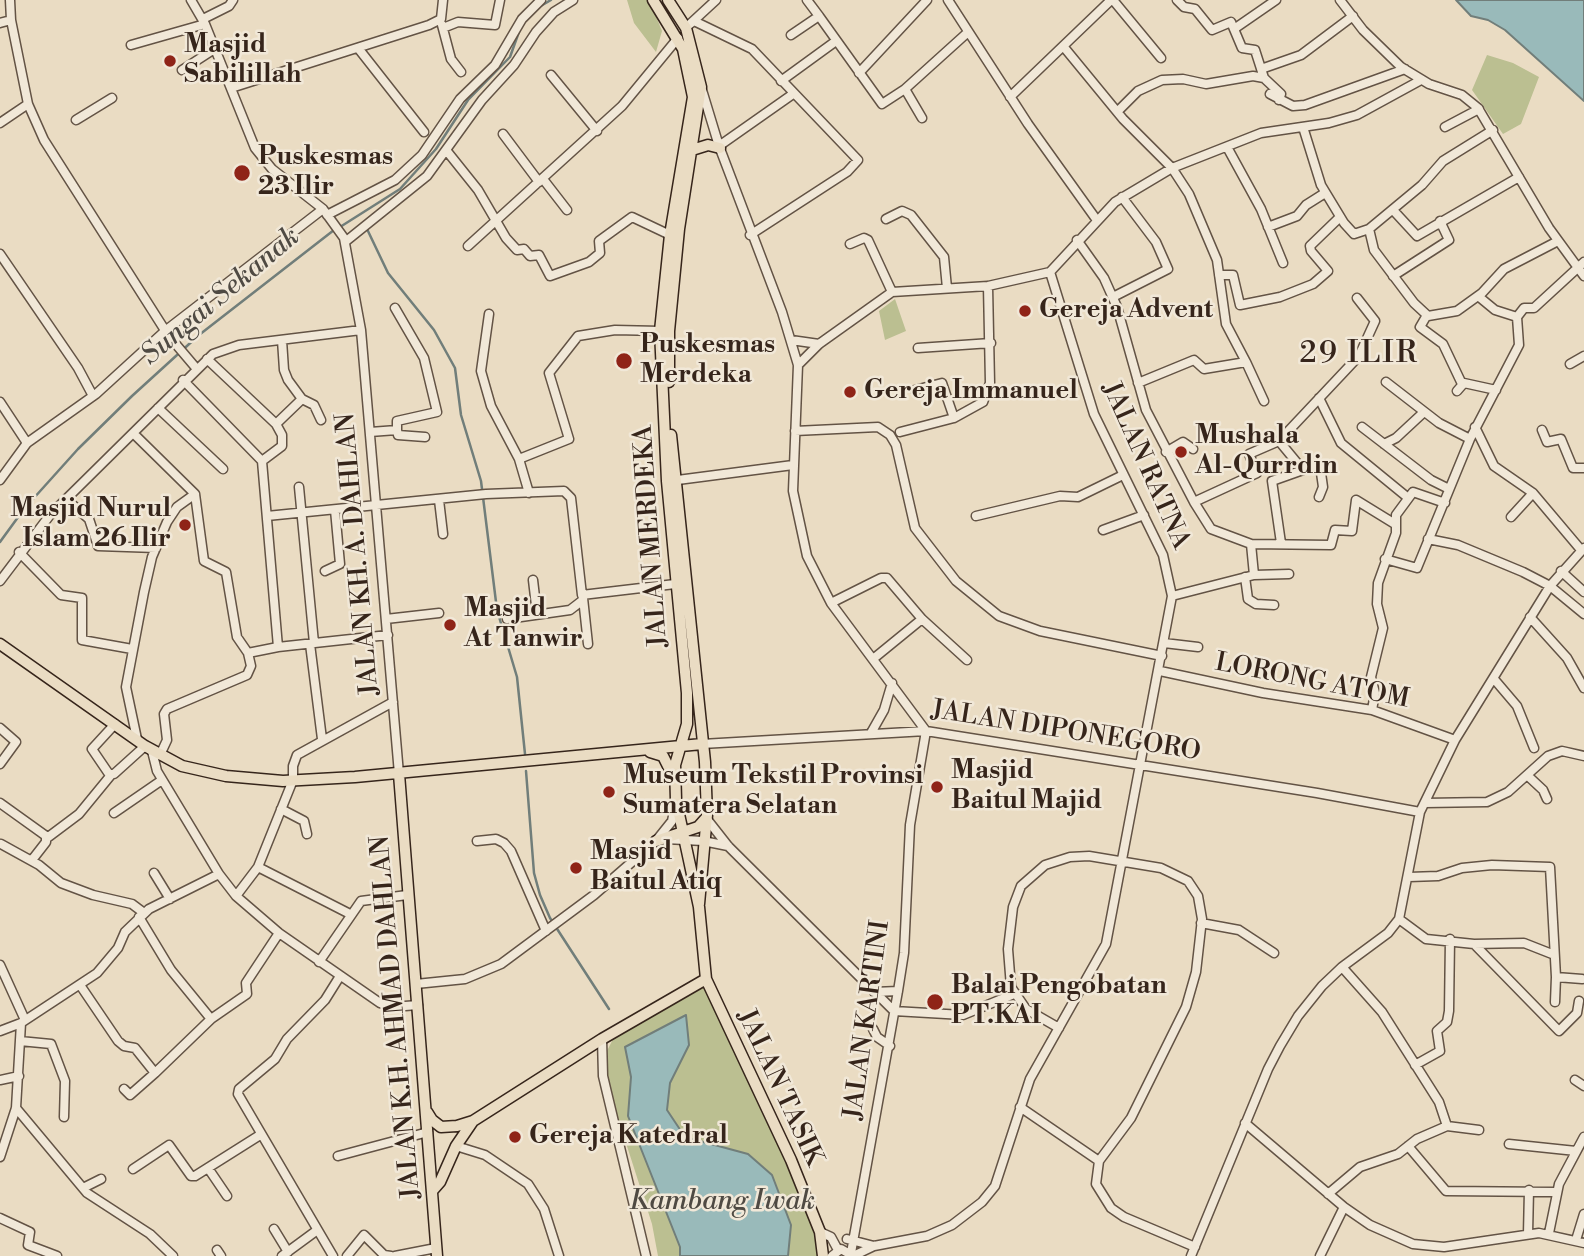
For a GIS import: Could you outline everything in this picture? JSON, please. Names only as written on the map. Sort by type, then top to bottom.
[{"type":"main road","name":"JALAN MERDEKA","points":[[653,0],[677,38],[690,75],[693,97],[670,235],[660,331],[671,481],[702,744],[706,818],[699,907]]},
{"type":"main road","name":"JALAN MERDEKA","points":[[668,0],[690,25],[701,87],[694,149],[679,229],[668,331],[675,584],[687,693],[687,724],[677,757],[674,779]]},
{"type":"main road","points":[[684,158],[694,149],[708,145],[719,147]]},
{"type":"main road","points":[[0,644],[149,748],[182,766],[226,776],[293,780],[399,774],[702,744]]},
{"type":"main road","points":[[427,1111],[432,1121],[442,1127],[473,1121],[603,1039],[706,979],[699,907],[674,779],[663,755],[636,751]]},
{"type":"main road","name":"JALAN K.H. AHMAD DAHLAN","points":[[399,774],[436,1252]]},
{"type":"main road","points":[[656,841],[684,834],[698,827],[706,818]]},
{"type":"main road","name":"JALAN TASIK","points":[[706,979],[761,1091],[820,1232],[823,1256]]},
{"type":"main road","points":[[433,1190],[440,1182],[456,1146],[473,1121]]},
{"type":"street","points":[[10,0],[11,20],[28,104],[44,140],[166,333],[193,365]]},
{"type":"street","points":[[191,0],[216,48],[263,160],[326,214],[344,240],[427,176],[482,100],[514,65],[536,32],[554,12],[573,0]]},
{"type":"street","points":[[131,45],[204,22],[229,6],[233,0]]},
{"type":"street","points":[[443,0],[442,24],[451,59],[461,72]]},
{"type":"street","points":[[231,88],[442,24],[458,22],[495,25],[500,0]]},
{"type":"street","points":[[0,480],[27,443],[93,396],[166,333],[326,214],[395,180],[422,155],[460,99],[495,65],[522,19],[541,0]]},
{"type":"street","points":[[716,0],[690,25],[748,46],[793,94],[827,124],[858,162],[751,235]]},
{"type":"street","points":[[807,0],[882,104],[905,89],[967,33]]},
{"type":"street","points":[[859,73],[927,0]]},
{"type":"street","points":[[948,0],[1010,97],[1096,219]]},
{"type":"street","points":[[1010,97],[1087,20],[1112,0],[1161,58]]},
{"type":"street","points":[[1177,0],[1184,7],[1195,9],[1212,30],[1230,21],[1242,48],[1255,50],[1262,74],[1280,98]]},
{"type":"street","points":[[1234,29],[1276,0]]},
{"type":"street","points":[[1340,0],[1403,68],[1421,80],[1462,95],[1479,108],[1558,241],[1581,265],[1584,276]]},
{"type":"street","points":[[791,35],[819,16]]},
{"type":"street","points":[[1120,114],[1138,91],[1162,80],[1183,79],[1206,84],[1262,74],[1301,55],[1353,16]]},
{"type":"street","points":[[0,23],[11,20]]},
{"type":"street","points":[[468,246],[597,131],[631,97],[677,38]]},
{"type":"street","points":[[781,81],[836,41]]},
{"type":"street","points":[[1063,46],[1120,114],[1172,168],[1189,194],[1212,244],[1226,324],[1264,401]]},
{"type":"street","points":[[182,70],[216,48]]},
{"type":"street","points":[[358,48],[424,132]]},
{"type":"street","points":[[1270,94],[1294,106],[1305,105],[1331,98],[1403,68]]},
{"type":"street","points":[[551,75],[597,131]]},
{"type":"street","points":[[798,365],[819,344],[892,292],[988,286],[1050,272],[1096,219],[1122,197],[1172,168],[1261,133],[1357,115],[1421,80]]},
{"type":"street","points":[[701,87],[719,147],[798,365],[793,465],[802,541],[815,577],[831,603],[926,731]]},
{"type":"street","points":[[905,89],[922,118]]},
{"type":"street","points":[[719,147],[793,94]]},
{"type":"street","points":[[76,121],[111,98]]},
{"type":"street","points":[[0,123],[28,104]]},
{"type":"street","points":[[1446,127],[1479,108]]},
{"type":"street","points":[[1303,127],[1325,193],[1354,234],[1368,229],[1393,210],[1443,161],[1493,130]]},
{"type":"street","points":[[503,134],[567,210]]},
{"type":"street","points":[[1227,147],[1268,227],[1283,263]]},
{"type":"street","points":[[446,150],[498,219],[516,249],[524,249],[530,256],[540,255],[551,276],[592,260],[601,252],[599,242],[632,217],[670,235]]},
{"type":"street","points":[[1393,210],[1416,236],[1519,177]]},
{"type":"street","points":[[1268,227],[1297,216],[1306,205],[1325,193]]},
{"type":"street","points":[[1113,297],[1168,270],[1156,242],[1122,197]]},
{"type":"street","points":[[886,219],[902,211],[911,215],[944,257],[947,288]]},
{"type":"street","points":[[1219,275],[1233,275],[1240,305],[1280,297],[1313,284],[1328,271],[1310,246],[1340,217]]},
{"type":"street","points":[[1393,276],[1449,240],[1440,221]]},
{"type":"street","points":[[1368,229],[1374,239],[1373,247],[1393,276],[1427,315],[1436,317],[1457,311],[1478,296],[1504,269],[1558,241]]},
{"type":"street","points":[[850,244],[867,238],[892,292]]},
{"type":"street","name":"JALAN KH. A. DAHLAN","points":[[344,240],[360,330],[378,506],[399,774]]},
{"type":"street","points":[[1077,240],[1099,268],[1113,297],[1138,383],[1166,453],[1211,529],[1251,544],[1331,545],[1335,530],[1352,531],[1356,500],[1395,524]]},
{"type":"street","points":[[0,254],[78,368],[93,396]]},
{"type":"street","points":[[1385,559],[1416,569],[1475,427],[1519,345],[1517,317],[1524,308],[1534,308],[1581,265]]},
{"type":"street","name":"JALAN RATNA","points":[[874,1246],[927,1236],[970,1214],[995,1186],[1030,1079],[1106,944],[1160,671],[1171,596],[1163,555],[1094,414],[1050,272]]},
{"type":"street","points":[[900,432],[954,418],[983,402],[990,383],[988,286]]},
{"type":"street","points":[[1478,296],[1494,310],[1517,317]]},
{"type":"street","points":[[1194,502],[1257,473],[1249,454],[1279,441],[1352,363],[1368,340],[1374,321],[1357,298]]},
{"type":"street","points":[[396,308],[425,358],[437,412],[397,421],[397,435],[425,437]]},
{"type":"street","points":[[489,314],[481,371],[491,407],[519,459],[529,493]]},
{"type":"street","points":[[1427,315],[1420,327],[1443,344],[1459,387],[1496,390]]},
{"type":"street","points":[[0,581],[19,552],[50,515],[134,434],[183,380],[193,365],[239,345],[360,330]]},
{"type":"street","points":[[519,459],[569,439],[550,373],[578,336],[615,330],[660,331]]},
{"type":"street","points":[[282,340],[284,370],[302,399],[314,405],[321,419]]},
{"type":"street","points":[[791,340],[819,344]]},
{"type":"street","points":[[918,348],[991,343]]},
{"type":"street","points":[[1570,365],[1584,356]]},
{"type":"street","points":[[207,359],[276,424],[282,435],[282,446],[262,461]]},
{"type":"street","points":[[1138,383],[1194,360],[1204,369],[1247,362]]},
{"type":"street","points":[[183,380],[262,461],[278,647]]},
{"type":"street","points":[[1386,382],[1424,412],[1470,439]]},
{"type":"street","points":[[915,390],[942,383],[954,418]]},
{"type":"street","points":[[1319,398],[1341,443],[1407,497]]},
{"type":"street","points":[[276,424],[302,399]]},
{"type":"street","points":[[0,402],[27,443]]},
{"type":"street","points":[[158,408],[223,469]]},
{"type":"street","points":[[1384,444],[1402,434],[1424,412]]},
{"type":"street","points":[[795,431],[878,427],[890,435],[896,445],[915,528],[956,581],[999,616],[1040,631],[1162,656]]},
{"type":"street","points":[[1362,427],[1449,489]]},
{"type":"street","points":[[1191,1256],[1268,1069],[1310,1000],[1342,967],[1388,933],[1399,919],[1422,808],[1455,740],[1550,586],[1583,549],[1533,493],[1494,466],[1475,427]]},
{"type":"street","points":[[370,432],[397,430]]},
{"type":"street","points":[[1542,430],[1547,442],[1561,439],[1573,468],[1584,468]]},
{"type":"street","points":[[32,860],[47,838],[79,814],[111,775],[149,748],[168,730],[164,712],[250,673],[248,653],[237,636],[226,572],[204,561],[195,494],[134,434]]},
{"type":"street","points":[[1279,441],[1303,470]]},
{"type":"street","points":[[1166,453],[1184,442],[1193,449]]},
{"type":"street","points":[[671,481],[793,465]]},
{"type":"street","points":[[1281,543],[1272,481],[1320,466],[1322,487],[1319,497]]},
{"type":"street","points":[[976,516],[1060,496],[1078,497],[1123,475]]},
{"type":"street","points":[[299,487],[322,739]]},
{"type":"street","points":[[267,516],[482,494],[564,491],[571,498],[588,644]]},
{"type":"street","points":[[1372,710],[1375,693],[1371,677],[1383,628],[1377,595],[1385,559],[1396,533],[1395,524],[1407,497],[1416,492],[1445,503]]},
{"type":"street","points":[[1511,517],[1533,493]]},
{"type":"street","points":[[195,494],[176,509],[156,548],[132,649],[126,691],[155,767],[219,874],[236,896],[279,933],[385,1006],[418,1005]]},
{"type":"street","points":[[67,500],[89,519],[100,547],[156,548]]},
{"type":"street","points":[[439,500],[443,534]]},
{"type":"street","points":[[325,571],[340,564],[335,510]]},
{"type":"street","points":[[1103,530],[1144,514]]},
{"type":"street","points":[[1428,539],[1458,545],[1550,586],[1584,614]]},
{"type":"street","points":[[1251,544],[1248,599],[1256,604],[1274,605]]},
{"type":"street","points":[[19,552],[61,595],[83,600],[82,640],[132,649]]},
{"type":"street","points":[[1561,571],[1584,592]]},
{"type":"street","points":[[1171,596],[1249,576],[1289,573]]},
{"type":"street","points":[[831,603],[881,578],[887,579],[922,620],[967,660]]},
{"type":"street","points":[[533,580],[537,614]]},
{"type":"street","points":[[507,619],[570,610],[583,597],[675,584]]},
{"type":"street","points":[[386,619],[439,613]]},
{"type":"street","points":[[1530,617],[1567,658],[1584,688]]},
{"type":"street","points":[[873,659],[922,620]]},
{"type":"street","points":[[248,653],[278,647],[388,635]]},
{"type":"street","points":[[1164,643],[1198,647]]},
{"type":"street","name":"LORONG ATOM","points":[[1160,671],[1263,694],[1372,710],[1455,740]]},
{"type":"street","points":[[1494,679],[1517,706],[1534,748]]},
{"type":"street","points":[[871,733],[884,710],[892,683]]},
{"type":"street","points":[[236,896],[258,867],[293,780],[293,766],[297,755],[393,702]]},
{"type":"street","points":[[111,775],[92,749],[115,724]]},
{"type":"street","points":[[0,728],[16,742],[0,763]]},
{"type":"street","name":"JALAN DIPONEGORO","points":[[702,744],[926,731],[1422,808],[1487,802],[1507,792],[1528,776],[1540,761],[1558,752],[1584,756]]},
{"type":"street","name":"JALAN KARTINI","points":[[845,1253],[855,1230],[890,1046],[904,953],[910,825],[926,731]]},
{"type":"street","points":[[1528,776],[1543,790],[1546,799]]},
{"type":"street","points":[[114,813],[162,780]]},
{"type":"street","points":[[416,984],[480,975],[501,964],[552,927],[656,841],[671,821],[676,800]]},
{"type":"street","points":[[0,803],[47,838]]},
{"type":"street","points":[[281,809],[304,821],[307,834]]},
{"type":"street","points":[[706,818],[728,846],[894,1011],[963,1015],[1014,994]]},
{"type":"street","points":[[684,834],[728,846]]},
{"type":"street","points":[[477,841],[496,839],[504,842],[552,927]]},
{"type":"street","points":[[1,844],[32,860],[61,883],[93,895],[132,904],[142,915],[171,970],[212,1019]]},
{"type":"street","points":[[1059,1028],[1026,1009],[1014,994],[1009,975],[1008,949],[1013,907],[1021,886],[1045,865],[1070,857],[1090,856],[1170,870],[1188,881],[1198,896],[1201,923],[1196,972],[1186,1007],[1131,1118],[1099,1161],[1096,1184],[1111,1208],[1124,1217],[1195,1247]]},
{"type":"street","points":[[1409,877],[1442,876],[1462,868],[1492,865],[1549,867],[1553,910],[1552,954],[1556,976],[1555,1002]]},
{"type":"street","points":[[258,867],[349,914]]},
{"type":"street","points":[[154,873],[170,899]]},
{"type":"street","points":[[0,1031],[23,1021],[104,967],[125,932],[142,915],[219,874]]},
{"type":"street","points":[[319,962],[349,914],[361,901],[407,895]]},
{"type":"street","points":[[1399,919],[1426,939],[1450,939],[1474,944],[1524,943],[1552,954]]},
{"type":"street","points":[[1201,923],[1240,930],[1274,953]]},
{"type":"street","points":[[124,1089],[132,1094],[212,1019],[247,994],[246,983],[279,933]]},
{"type":"street","points":[[1415,1065],[1440,1051],[1437,1031],[1447,1022],[1449,1011],[1450,939]]},
{"type":"street","points":[[1474,944],[1559,1031],[1580,1015],[1579,1001]]},
{"type":"street","points":[[0,965],[4,986],[23,1021],[16,1108],[1,1153]]},
{"type":"street","points":[[1342,967],[1382,1012],[1439,1102],[1447,1126]]},
{"type":"street","points":[[333,1256],[238,1094],[239,1089],[275,1059],[287,1040],[325,1000],[340,976]]},
{"type":"street","points":[[1556,976],[1582,979]]},
{"type":"street","points":[[80,985],[118,1041],[124,1046],[135,1048],[155,1073]]},
{"type":"street","points":[[874,992],[898,991]]},
{"type":"street","points":[[873,1029],[877,1037],[890,1046]]},
{"type":"street","points":[[603,1039],[603,1076],[646,1256]]},
{"type":"street","points":[[20,1041],[51,1044],[65,1081],[64,1116]]},
{"type":"street","points":[[0,1080],[19,1076]]},
{"type":"street","points":[[1575,1080],[1584,1086]]},
{"type":"street","points":[[1020,1107],[1099,1161]]},
{"type":"street","points":[[16,1108],[90,1196],[150,1234],[173,1256]]},
{"type":"street","points":[[1245,1123],[1328,1194],[1370,1225],[1406,1241],[1444,1252],[1528,1234],[1549,1233],[1580,1242],[1584,1214]]},
{"type":"street","points":[[1328,1194],[1360,1167],[1398,1154],[1425,1135],[1447,1126],[1479,1130]]},
{"type":"street","points":[[338,1156],[428,1132]]},
{"type":"street","points":[[133,1169],[169,1144],[191,1176],[260,1135]]},
{"type":"street","points":[[1549,1233],[1556,1192],[1584,1137]]},
{"type":"street","points":[[1508,1144],[1576,1151]]},
{"type":"street","points":[[456,1146],[485,1155],[528,1184],[547,1218],[559,1256]]},
{"type":"street","points":[[1408,1146],[1444,1190],[1556,1192]]},
{"type":"street","points":[[208,1168],[227,1196]]},
{"type":"street","points":[[83,1188],[102,1179]]},
{"type":"street","points":[[1528,1234],[1529,1191]]},
{"type":"street","points":[[1321,1256],[1344,1207]]},
{"type":"street","points":[[0,1218],[30,1232],[28,1245],[57,1256]]},
{"type":"street","points":[[274,1229],[285,1254],[316,1231]]},
{"type":"street","points":[[820,1232],[831,1237],[845,1253],[874,1246]]},
{"type":"street","points":[[347,1256],[365,1235],[384,1255],[436,1252]]},
{"type":"street","points":[[851,1241],[874,1246]]},
{"type":"green space","points":[[627,0],[648,0],[651,4],[662,31],[656,52],[634,23]]},
{"type":"green space","points":[[1487,55],[1513,63],[1539,77],[1521,124],[1503,134],[1472,90]]},
{"type":"green space","points":[[895,299],[906,331],[885,340],[879,311]]},
{"type":"green space","points":[[703,985],[748,1076],[814,1229],[817,1256],[658,1256],[652,1224],[608,1087],[606,1053],[614,1037]]},
{"type":"water","points":[[1456,0],[1584,0],[1584,101],[1505,30],[1488,20],[1471,16]]},
{"type":"water","name":"Kambang Iwak","points":[[686,1015],[689,1045],[670,1083],[667,1110],[685,1137],[748,1154],[772,1175],[791,1225],[788,1256],[680,1256],[680,1247],[628,1116],[631,1077],[625,1047]]},
{"type":"waterway","name":"Sungai Sekanak","points":[[539,7],[551,0]]},
{"type":"waterway","name":"Sungai Sekanak","points":[[340,227],[400,189],[436,149],[468,100],[510,57],[520,29]]},
{"type":"waterway","points":[[367,229],[388,273],[434,330],[455,368],[461,415],[481,481],[497,610],[517,677],[525,754]]},
{"type":"waterway","name":"Sungai Sekanak","points":[[0,542],[24,509],[78,449],[132,396],[199,335],[334,230]]},
{"type":"waterway","points":[[526,771],[534,873],[540,895],[550,918],[609,1009]]},
{"type":"place","name":"Masjid Sabilillah","points":[[170,61]]},
{"type":"place","name":"Puskesmas 23 Ilir","points":[[242,173]]},
{"type":"place","name":"Gereja Advent","points":[[1025,311]]},
{"type":"place","name":"Puskesmas Merdeka","points":[[624,361]]},
{"type":"place","name":"Gereja Immanuel","points":[[850,392]]},
{"type":"place","name":"Mushala Al-Qurrdin","points":[[1181,452]]},
{"type":"place","name":"Masjid Nurul Islam 26 Ilir","points":[[185,525]]},
{"type":"place","name":"Masjid At Tanwir","points":[[450,625]]},
{"type":"place","name":"Masjid Baitul Majid","points":[[937,787]]},
{"type":"place","name":"Museum Tekstil Provinsi Sumatera Selatan","points":[[609,792]]},
{"type":"place","name":"Masjid Baitul Atiq","points":[[576,868]]},
{"type":"place","name":"Balai Pengobatan PT.KAI","points":[[935,1002]]},
{"type":"place","name":"Gereja Katedral","points":[[515,1137]]},
{"type":"district","name":"29 ILIR","points":[[1359,355]]}]
